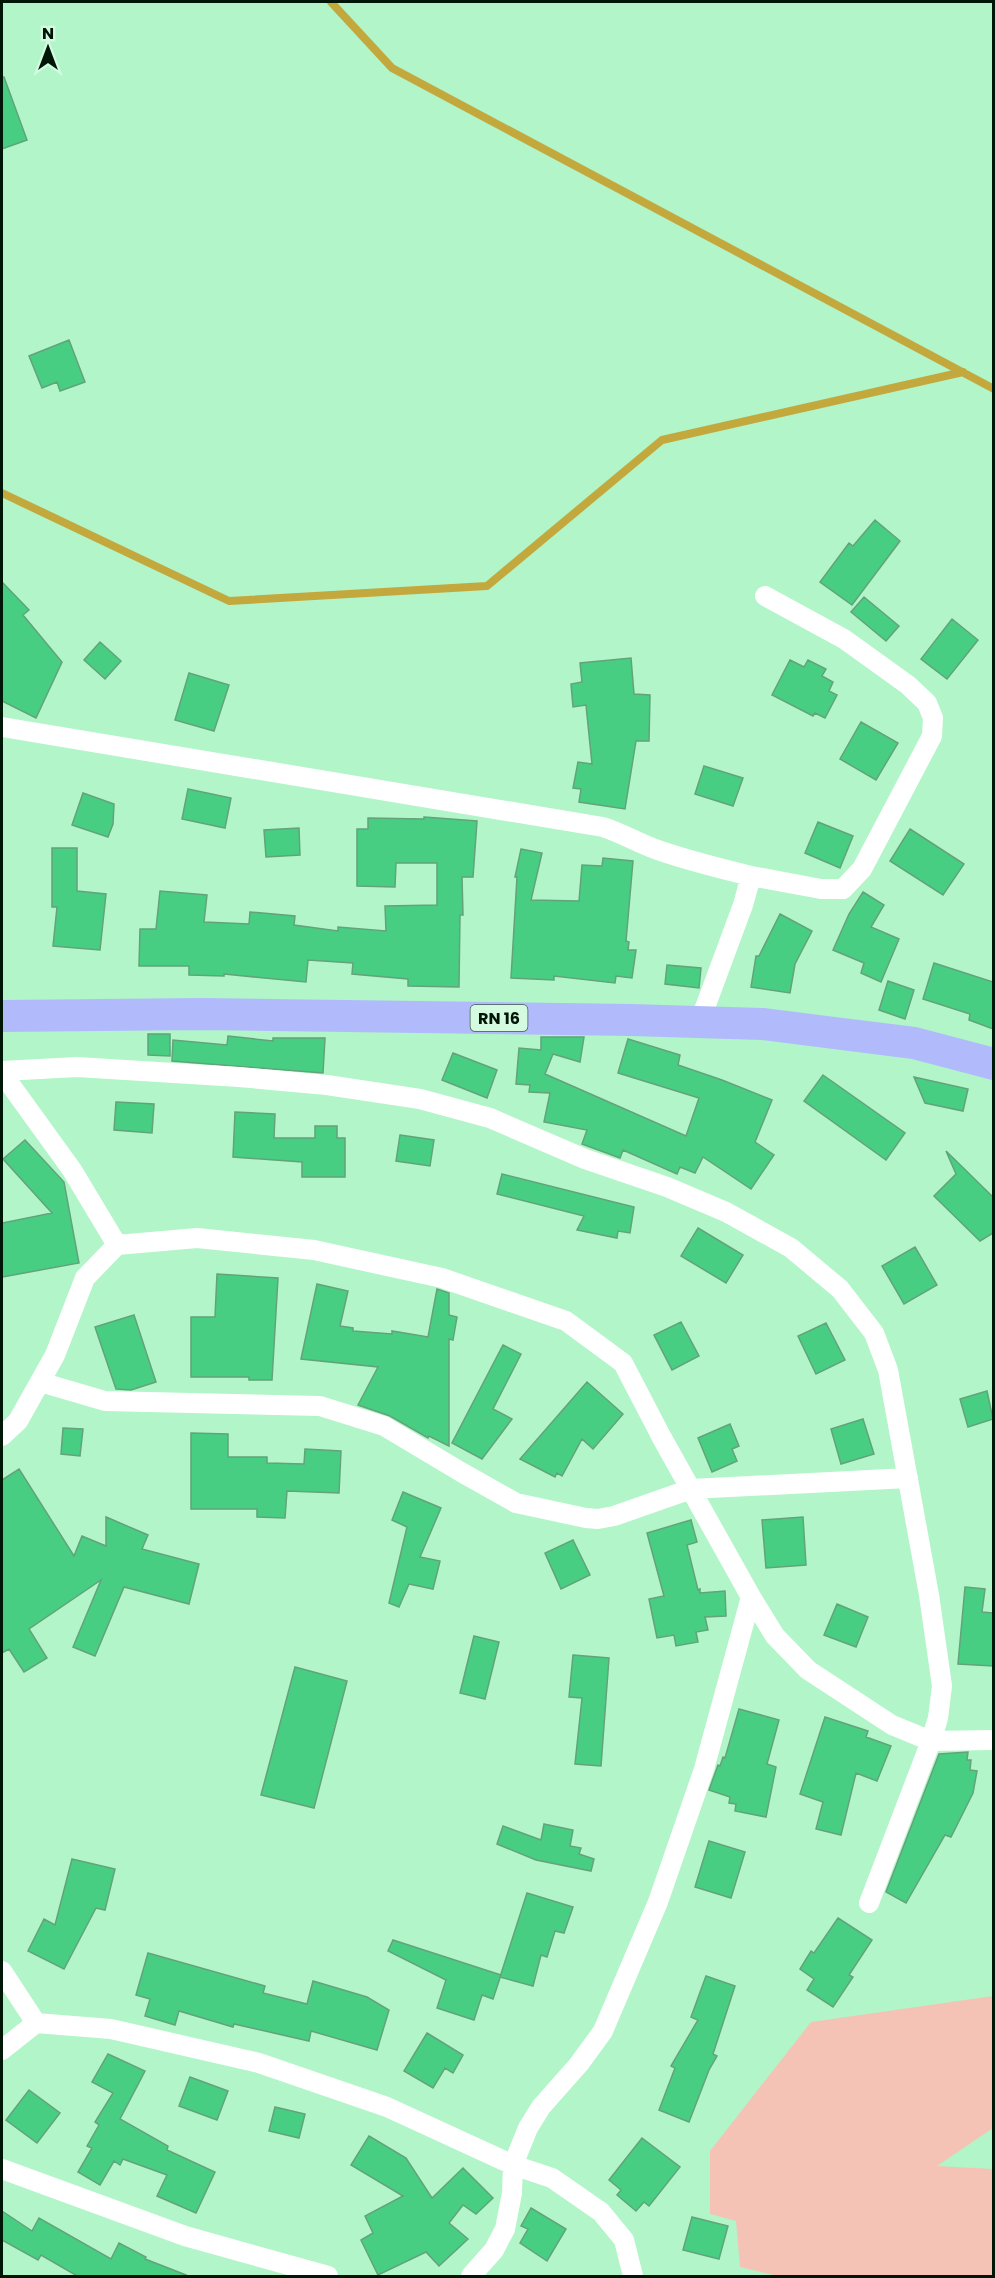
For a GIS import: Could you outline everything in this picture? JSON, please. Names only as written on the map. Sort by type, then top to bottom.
[{"type":"main road","name":"RN 16","points":[[2,1016],[202,1014],[762,1024],[914,1043],[993,1064]]},
{"type":"street","points":[[2,727],[603,827],[627,835],[652,848],[751,876],[821,889],[843,889],[862,869],[932,736],[933,718],[927,703],[908,685],[844,639],[765,596]]},
{"type":"street","points":[[700,1022],[751,876]]},
{"type":"street","points":[[2,1072],[77,1067],[239,1077],[327,1085],[420,1099],[490,1118],[585,1159],[667,1187],[726,1212],[791,1248],[840,1288],[873,1333],[888,1370],[929,1595],[942,1686],[932,1741],[869,1903]]},
{"type":"street","points":[[2,1072],[72,1170],[117,1245]]},
{"type":"street","points":[[2,1436],[18,1421],[55,1355],[85,1278],[117,1245],[197,1238],[314,1250],[442,1278],[566,1321],[622,1363],[751,1597],[775,1636],[808,1670],[892,1725],[932,1741],[993,1740]]},
{"type":"street","points":[[40,1382],[105,1401],[320,1406],[384,1426],[516,1503],[586,1518],[598,1519],[614,1516],[691,1489],[908,1478]]},
{"type":"street","points":[[471,2277],[494,2250],[505,2229],[512,2193],[513,2165],[528,2128],[541,2107],[579,2064],[603,2031],[658,1902],[704,1769],[751,1597]]},
{"type":"street","points":[[2,1971],[36,2023]]},
{"type":"street","points":[[2,2050],[36,2023],[111,2029],[259,2063],[387,2107],[513,2165],[552,2178],[601,2212],[624,2240],[633,2277]]},
{"type":"street","points":[[2,2169],[185,2236],[328,2277]]},
{"type":"shaded area","points":[[993,1996],[993,2128],[937,2166],[993,2169],[993,2276],[778,2276],[740,2267],[736,2221],[710,2214],[710,2151],[811,2022]]},
{"type":"building","points":[[2,77],[4,77],[27,140],[2,149]]},
{"type":"building","points":[[69,340],[85,382],[60,391],[57,382],[42,388],[29,356]]},
{"type":"building","points":[[875,520],[900,541],[852,605],[820,582],[849,543],[853,546]]},
{"type":"building","points":[[2,582],[29,610],[23,615],[62,662],[36,718],[2,701]]},
{"type":"building","points":[[864,597],[899,626],[886,641],[851,612]]},
{"type":"building","points":[[952,619],[978,640],[947,679],[921,659]]},
{"type":"building","points":[[100,642],[121,661],[105,679],[84,660]]},
{"type":"building","points":[[631,658],[634,694],[650,695],[649,741],[636,741],[625,809],[579,802],[581,789],[573,788],[578,762],[592,764],[586,705],[573,707],[571,684],[582,682],[580,663]]},
{"type":"building","points":[[790,660],[804,667],[808,660],[826,669],[822,676],[833,682],[829,691],[837,695],[825,718],[815,713],[813,716],[772,695]]},
{"type":"building","points":[[189,673],[229,685],[214,731],[175,720]]},
{"type":"building","points":[[861,722],[898,743],[876,780],[840,759]]},
{"type":"building","points":[[704,766],[743,778],[733,806],[695,794]]},
{"type":"building","points":[[188,789],[231,798],[225,828],[182,819]]},
{"type":"building","points":[[83,793],[114,804],[113,824],[108,837],[72,825]]},
{"type":"building","points":[[424,817],[477,821],[473,877],[462,877],[463,915],[460,915],[459,987],[408,986],[408,979],[352,974],[353,963],[308,960],[306,982],[224,974],[224,976],[189,975],[189,966],[139,966],[140,929],[156,929],[160,891],[207,895],[204,922],[249,924],[250,912],[295,916],[294,925],[338,931],[338,927],[386,931],[385,906],[437,905],[437,863],[396,863],[395,887],[357,886],[357,829],[368,829],[368,818],[424,819]]},
{"type":"building","points":[[818,822],[853,836],[840,868],[805,853]]},
{"type":"building","points":[[299,828],[300,855],[266,857],[264,830]]},
{"type":"building","points":[[910,829],[964,864],[943,895],[890,861]]},
{"type":"building","points":[[52,848],[77,848],[77,891],[106,894],[100,950],[53,946],[57,907],[52,907]]},
{"type":"building","points":[[521,849],[542,853],[531,900],[579,901],[582,865],[602,866],[603,858],[633,861],[626,941],[629,942],[628,950],[636,950],[632,978],[616,976],[615,983],[554,976],[554,980],[511,978],[517,877],[515,877]]},
{"type":"building","points":[[863,892],[884,905],[871,927],[899,939],[881,982],[861,973],[864,963],[833,950],[849,914]]},
{"type":"building","points":[[780,914],[812,931],[795,964],[790,993],[751,987],[756,956],[759,956]]},
{"type":"building","points":[[934,963],[993,982],[993,1029],[969,1020],[970,1014],[923,999]]},
{"type":"building","points":[[667,965],[701,968],[699,988],[665,984]]},
{"type":"building","points":[[888,981],[914,990],[905,1019],[879,1010]]},
{"type":"building","points":[[148,1034],[170,1034],[170,1056],[148,1055]]},
{"type":"building","points":[[228,1036],[273,1041],[273,1038],[325,1038],[323,1073],[172,1061],[173,1040],[227,1045]]},
{"type":"building","points":[[541,1037],[584,1037],[580,1062],[553,1054],[545,1074],[686,1136],[699,1098],[618,1073],[628,1039],[680,1055],[678,1065],[772,1100],[755,1142],[774,1155],[751,1189],[703,1157],[695,1173],[680,1167],[677,1174],[623,1150],[620,1158],[582,1144],[587,1130],[544,1122],[550,1093],[529,1092],[530,1085],[516,1084],[519,1048],[541,1050]]},
{"type":"building","points":[[453,1053],[497,1070],[487,1098],[442,1080]]},
{"type":"building","points":[[823,1075],[905,1133],[886,1160],[804,1101]]},
{"type":"building","points":[[914,1077],[968,1089],[963,1111],[925,1103]]},
{"type":"building","points":[[116,1102],[154,1104],[152,1133],[114,1130]]},
{"type":"building","points":[[235,1112],[275,1114],[274,1138],[315,1138],[315,1126],[337,1126],[337,1138],[345,1138],[345,1177],[302,1177],[302,1162],[233,1157]]},
{"type":"building","points":[[400,1135],[434,1140],[430,1166],[396,1161]]},
{"type":"building","points":[[25,1140],[64,1182],[79,1263],[2,1277],[2,1223],[52,1213],[3,1159]]},
{"type":"building","points":[[946,1151],[993,1197],[993,1233],[980,1241],[934,1196],[956,1174]]},
{"type":"building","points":[[502,1174],[634,1207],[630,1233],[618,1231],[617,1238],[577,1230],[584,1216],[497,1194]]},
{"type":"building","points":[[698,1228],[743,1255],[726,1283],[681,1256]]},
{"type":"building","points":[[915,1247],[937,1285],[904,1304],[882,1266]]},
{"type":"building","points":[[217,1274],[278,1278],[272,1380],[249,1380],[249,1377],[191,1377],[191,1317],[215,1317]]},
{"type":"building","points":[[317,1284],[348,1291],[340,1326],[353,1328],[353,1331],[392,1334],[392,1331],[428,1337],[437,1289],[449,1293],[449,1315],[457,1317],[453,1340],[449,1339],[449,1446],[429,1436],[428,1438],[390,1416],[358,1405],[378,1367],[301,1359]]},
{"type":"building","points":[[134,1315],[156,1382],[131,1390],[116,1389],[95,1327]]},
{"type":"building","points":[[681,1322],[699,1356],[672,1370],[654,1335]]},
{"type":"building","points":[[826,1323],[845,1360],[816,1374],[798,1336]]},
{"type":"building","points":[[503,1345],[521,1354],[493,1409],[512,1419],[482,1459],[452,1443]]},
{"type":"building","points":[[587,1382],[623,1414],[593,1449],[582,1439],[562,1476],[557,1473],[555,1477],[520,1459]]},
{"type":"building","points":[[987,1391],[993,1419],[968,1427],[960,1399]]},
{"type":"building","points":[[863,1419],[874,1454],[841,1464],[831,1429]]},
{"type":"building","points":[[730,1424],[739,1446],[732,1449],[737,1461],[712,1472],[698,1438]]},
{"type":"building","points":[[63,1428],[83,1429],[80,1456],[61,1454]]},
{"type":"building","points":[[191,1433],[228,1434],[228,1457],[267,1457],[267,1463],[304,1464],[305,1449],[341,1451],[339,1493],[287,1491],[285,1518],[257,1517],[257,1509],[191,1509]]},
{"type":"building","points":[[19,1469],[74,1556],[82,1536],[106,1546],[106,1517],[148,1535],[142,1549],[199,1564],[189,1604],[124,1587],[95,1656],[73,1647],[101,1580],[29,1629],[47,1658],[24,1672],[9,1649],[2,1653],[2,1480]]},
{"type":"building","points":[[403,1492],[441,1508],[420,1557],[440,1561],[433,1589],[409,1584],[399,1607],[389,1603],[407,1527],[392,1520]]},
{"type":"building","points":[[803,1517],[806,1565],[766,1568],[762,1520]]},
{"type":"building","points":[[691,1520],[697,1542],[687,1545],[698,1590],[700,1589],[700,1593],[725,1591],[726,1616],[705,1617],[708,1630],[696,1632],[698,1642],[676,1646],[674,1635],[657,1638],[649,1599],[664,1596],[647,1533]]},
{"type":"building","points":[[573,1540],[590,1575],[561,1589],[545,1553]]},
{"type":"building","points":[[965,1587],[985,1589],[982,1612],[993,1613],[993,1666],[958,1664]]},
{"type":"building","points":[[837,1604],[868,1617],[856,1647],[824,1635]]},
{"type":"building","points":[[474,1636],[499,1642],[485,1699],[460,1693]]},
{"type":"building","points":[[573,1655],[609,1658],[601,1766],[575,1764],[582,1698],[569,1697]]},
{"type":"building","points":[[295,1667],[347,1681],[314,1808],[261,1795]]},
{"type":"building","points":[[739,1709],[779,1720],[767,1764],[776,1767],[766,1817],[735,1811],[736,1804],[729,1803],[730,1797],[709,1790],[718,1765],[720,1766],[723,1757],[725,1758]]},
{"type":"building","points":[[825,1717],[868,1731],[866,1737],[891,1746],[877,1781],[856,1773],[841,1835],[816,1829],[823,1802],[800,1794]]},
{"type":"building","points":[[968,1752],[967,1760],[971,1760],[970,1770],[977,1771],[973,1793],[951,1837],[945,1835],[906,1903],[886,1892],[939,1754]]},
{"type":"building","points":[[544,1824],[573,1830],[570,1846],[581,1848],[579,1854],[594,1859],[591,1871],[536,1860],[497,1844],[503,1826],[541,1840]]},
{"type":"building","points":[[709,1841],[745,1852],[731,1898],[695,1887]]},
{"type":"building","points":[[72,1859],[115,1869],[105,1910],[96,1908],[64,1969],[28,1951],[44,1919],[55,1925]]},
{"type":"building","points":[[527,1893],[573,1907],[564,1933],[555,1931],[547,1957],[541,1955],[533,1986],[500,1977]]},
{"type":"building","points":[[838,1918],[872,1940],[849,1975],[853,1977],[833,2007],[807,1990],[814,1979],[800,1969],[811,1951],[814,1953]]},
{"type":"building","points":[[393,1940],[501,1975],[493,1999],[482,1995],[474,2020],[437,2008],[446,1980],[388,1951]]},
{"type":"building","points":[[148,1953],[265,1986],[263,1993],[307,2004],[313,1981],[367,1997],[389,2010],[377,2050],[311,2031],[309,2041],[234,2024],[233,2027],[179,2011],[175,2025],[145,2016],[150,1999],[136,1995]]},
{"type":"building","points":[[706,1976],[735,1986],[713,2054],[717,2056],[709,2070],[689,2122],[659,2110],[675,2068],[671,2066],[698,2020],[691,2017]]},
{"type":"building","points":[[427,2033],[463,2055],[453,2073],[445,2068],[433,2088],[404,2071]]},
{"type":"building","points":[[108,2054],[145,2071],[120,2119],[168,2146],[167,2150],[215,2172],[196,2213],[157,2196],[167,2175],[123,2159],[120,2165],[114,2161],[100,2185],[78,2172],[92,2148],[87,2146],[99,2125],[95,2122],[113,2093],[92,2082]]},
{"type":"building","points":[[190,2077],[228,2091],[217,2120],[179,2106]]},
{"type":"building","points":[[29,2090],[60,2113],[37,2143],[6,2120]]},
{"type":"building","points":[[275,2107],[305,2114],[299,2138],[269,2131]]},
{"type":"building","points":[[369,2136],[406,2158],[432,2198],[463,2168],[493,2198],[476,2214],[463,2205],[449,2223],[468,2239],[439,2266],[426,2252],[378,2275],[361,2240],[373,2233],[365,2216],[403,2196],[351,2165]]},
{"type":"building","points":[[642,2138],[680,2167],[649,2206],[644,2202],[636,2211],[617,2195],[621,2190],[609,2180]]},
{"type":"building","points":[[531,2208],[566,2229],[547,2261],[520,2243],[528,2229],[521,2226]]},
{"type":"building","points":[[2,2211],[32,2231],[39,2218],[111,2259],[119,2243],[146,2257],[145,2259],[186,2275],[185,2277],[79,2277],[41,2255],[38,2260],[2,2240]]},
{"type":"building","points":[[692,2217],[728,2226],[719,2259],[683,2250]]},
{"type":"waterway","points":[[331,2],[392,68],[994,389]]},
{"type":"waterway","points":[[2,493],[229,601],[487,586],[662,440],[963,372]]}]
